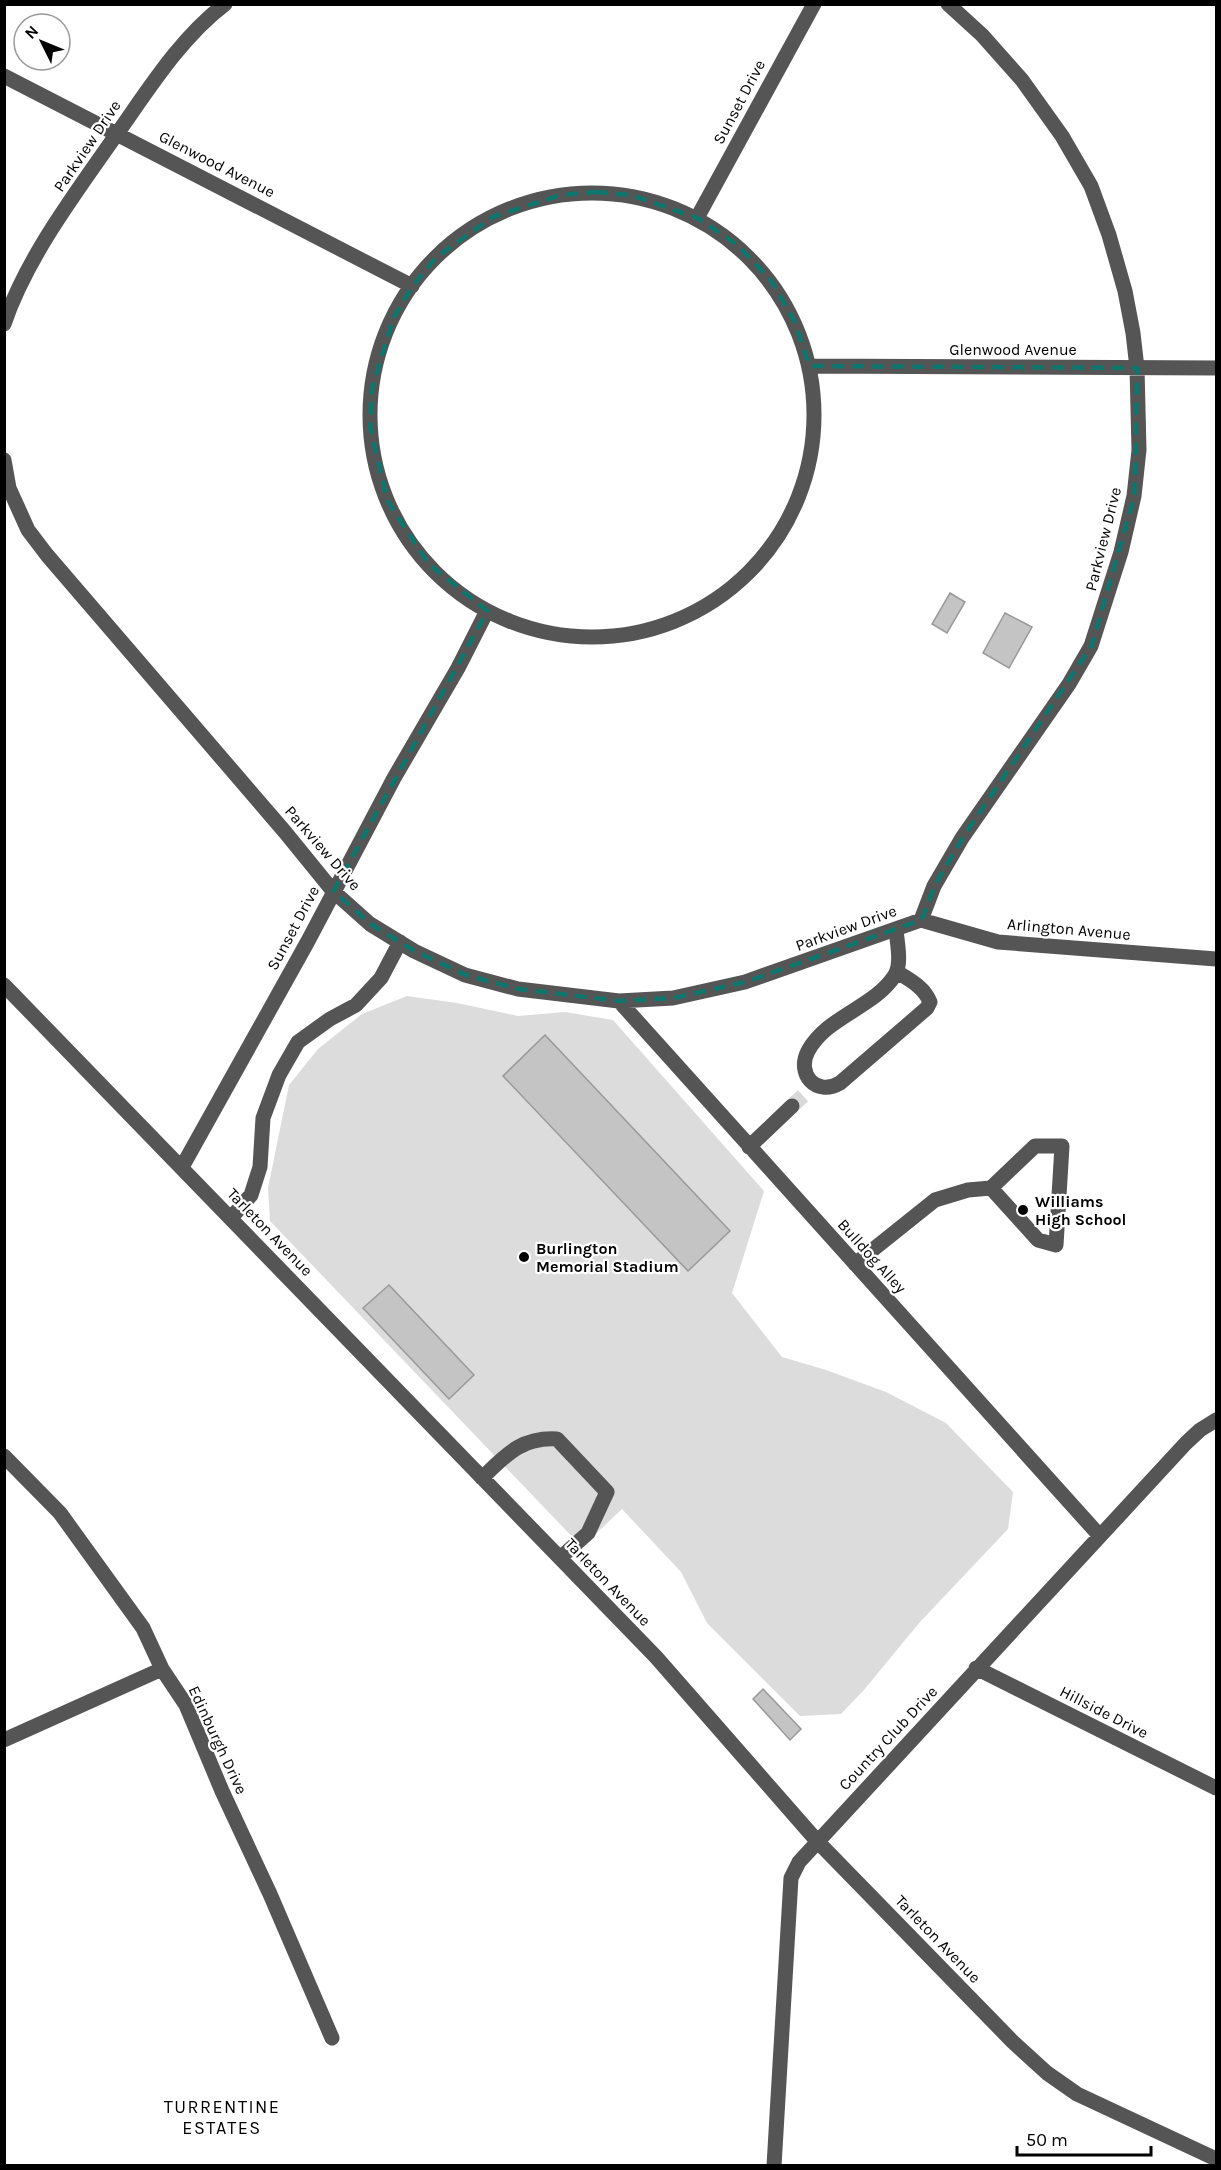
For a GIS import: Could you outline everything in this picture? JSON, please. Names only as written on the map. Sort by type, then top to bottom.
[{"type":"street","name":"Parkview Drive","points":[[4,324],[14,297],[31,264],[117,134],[178,50],[225,4]]},
{"type":"street","name":"Sunset Drive","points":[[697,218],[814,4]]},
{"type":"street","name":"Parkview Drive","points":[[4,460],[9,488],[28,530],[46,555],[278,823],[333,891],[370,924],[465,975],[518,989],[619,1000],[673,998],[745,982],[921,920],[934,886],[962,838],[1069,684],[1091,646],[1110,591],[1134,496],[1139,450],[1137,368],[1125,291],[1109,235],[1091,186],[1062,136],[1022,80],[982,35],[948,4]]},
{"type":"street","name":"Glenwood Avenue","points":[[4,76],[412,286]]},
{"type":"street","points":[[595,192],[630,195],[665,204],[697,218],[736,245],[770,280],[794,321],[809,366],[814,401],[813,437],[807,472],[794,506],[770,546],[755,565],[729,589],[693,612],[653,628],[611,636],[568,636],[526,627],[487,611],[455,590],[428,564],[410,542],[387,501],[376,465],[370,428],[375,372],[379,353],[393,318],[412,286],[435,258],[462,235],[492,217],[525,203],[560,195],[595,192]]},
{"type":"street","name":"Glenwood Avenue","points":[[809,366],[1216,368]]},
{"type":"street","name":"Sunset Drive","points":[[182,1167],[308,941],[394,778],[458,668],[487,611]]},
{"type":"street","name":"Arlington Avenue","points":[[921,920],[998,942],[1216,958]]},
{"type":"street","points":[[896,929],[897,972],[877,993],[825,1031],[808,1051],[805,1062],[811,1089],[831,1088],[840,1083],[927,1008],[930,1002],[927,995],[919,986],[897,972]]},
{"type":"street","points":[[231,1218],[251,1196],[260,1167],[263,1118],[279,1075],[298,1042],[330,1019],[356,1005],[381,978],[400,942]]},
{"type":"street","name":"Tarleton Avenue","points":[[4,985],[656,1657],[817,1841],[1013,2042],[1047,2073],[1077,2094],[1216,2159]]},
{"type":"street","name":"Bulldog Alley","points":[[619,1000],[1100,1535]]},
{"type":"street","points":[[749,1147],[792,1106]]},
{"type":"street","points":[[855,1264],[935,1200],[968,1190],[991,1188],[1035,1146],[1062,1146],[1056,1245],[1038,1240],[991,1188]]},
{"type":"street","name":"Country Club Drive","points":[[774,2166],[791,1878],[799,1862],[1186,1443],[1216,1420]]},
{"type":"street","points":[[482,1478],[513,1448],[540,1438],[556,1439],[607,1492],[588,1533],[560,1558]]},
{"type":"street","name":"Edinburgh Drive","points":[[4,1456],[60,1513],[143,1628],[162,1669],[186,1705],[332,2038]]},
{"type":"street","name":"Hillside Drive","points":[[976,1668],[1216,1788]]},
{"type":"street","points":[[4,1740],[162,1669]]},
{"type":"highlighted area","points":[[595,192],[630,195],[697,218],[737,245],[770,280],[794,321],[809,366],[1137,368],[1134,496],[1091,646],[962,838],[934,886],[921,920],[745,982],[673,998],[619,1001],[518,989],[465,975],[414,951],[370,924],[333,891],[487,611],[428,564],[387,501],[370,428],[371,390],[393,318],[412,286],[435,258],[492,217],[560,195]]},
{"type":"shaded area","name":"Burlington Memorial Stadium","points":[[407,996],[457,1003],[518,1016],[565,1012],[613,1020],[764,1191],[732,1293],[782,1357],[886,1392],[946,1423],[1013,1492],[1008,1529],[920,1622],[841,1714],[800,1716],[707,1623],[681,1572],[622,1509],[582,1547],[270,1221],[268,1188],[289,1085],[318,1049],[362,1014]]},
{"type":"building","points":[[950,593],[965,602],[947,633],[932,624]]},
{"type":"building","points":[[1005,613],[1032,627],[1009,668],[983,653]]},
{"type":"building","points":[[545,1035],[730,1231],[688,1271],[503,1076]]},
{"type":"building","points":[[389,1285],[474,1375],[449,1399],[363,1308]]},
{"type":"building","points":[[763,1689],[801,1729],[790,1740],[753,1699]]},
{"type":"tunnel","points":[[792,1106],[806,1093]]},
{"type":"place","name":"Williams High School","points":[[1023,1210]]},
{"type":"place","name":"Burlington Memorial Stadium","points":[[524,1257]]},
{"type":"district","name":"TURRENTINE ESTATES","points":[[222,2117]]}]
